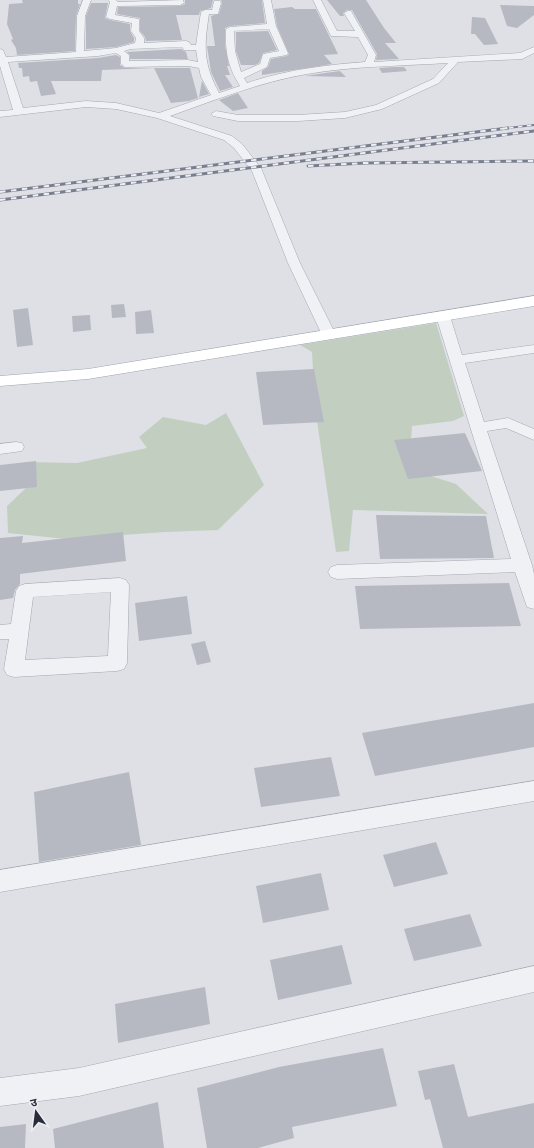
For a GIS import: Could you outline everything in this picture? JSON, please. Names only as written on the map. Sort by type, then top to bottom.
[{"type":"main road","points":[[0,380],[88,374],[534,301]]},
{"type":"street","points":[[80,54],[81,16],[87,0]]},
{"type":"street","points":[[138,45],[140,38],[135,31],[136,21],[110,17],[112,2],[180,3],[179,0]]},
{"type":"street","points":[[317,0],[334,34],[361,34]]},
{"type":"street","points":[[237,75],[243,75],[264,65],[266,56],[284,54],[272,26],[269,1]]},
{"type":"street","points":[[217,3],[216,12],[205,12],[200,47],[206,77],[217,97]]},
{"type":"street","points":[[348,13],[372,55],[369,64]]},
{"type":"street","points":[[246,87],[237,75],[231,60],[230,29],[272,26]]},
{"type":"street","points":[[19,112],[1,60],[80,54],[116,50],[130,46],[186,44],[187,48],[200,47]]},
{"type":"street","points":[[116,50],[125,55],[125,64],[188,63],[203,66]]},
{"type":"street","points":[[160,116],[266,80],[308,71],[369,64],[522,56],[534,50]]},
{"type":"street","points":[[216,114],[238,118],[298,118],[345,115],[379,108],[436,81],[455,60]]},
{"type":"street","points":[[0,114],[86,104],[116,106],[160,116],[228,138],[238,146],[257,170],[294,263],[329,335]]},
{"type":"street","points":[[443,316],[534,602]]},
{"type":"street","points":[[457,360],[534,349]]},
{"type":"street","points":[[479,428],[508,423],[534,435]]},
{"type":"street","points":[[0,449],[16,447]]},
{"type":"street","points":[[338,572],[522,565]]},
{"type":"street","points":[[120,585],[117,663],[14,669],[19,631],[25,591],[120,585]]},
{"type":"street","points":[[0,632],[19,631]]},
{"type":"street","points":[[0,881],[534,791]]},
{"type":"street","points":[[0,1092],[79,1082],[534,979]]},
{"type":"green space","points":[[436,323],[464,416],[453,421],[412,426],[409,469],[456,484],[488,514],[353,510],[349,551],[336,552],[315,407],[312,352],[300,345]]},
{"type":"green space","points":[[226,413],[264,485],[218,530],[66,539],[8,533],[7,506],[27,487],[27,462],[77,463],[147,448],[139,437],[163,417],[206,425]]},
{"type":"building","points":[[22,0],[78,0],[78,4],[80,4],[76,16],[75,51],[17,55],[7,24],[9,4],[23,3]]},
{"type":"building","points":[[185,0],[213,0],[211,8],[200,11],[199,15],[176,15],[182,40],[146,41],[145,37],[140,31],[140,18],[117,14],[118,7],[180,6],[185,4]]},
{"type":"building","points":[[221,0],[262,0],[265,23],[230,26],[225,28],[225,45],[229,66],[227,66],[230,75],[225,75],[233,87],[220,91],[211,72],[207,46],[215,46],[211,16],[219,14],[222,3]]},
{"type":"building","points":[[327,0],[366,0],[384,28],[396,43],[385,43],[399,59],[376,60],[377,54],[352,10],[347,10],[343,13],[344,16],[340,16]]},
{"type":"building","points":[[91,3],[108,3],[105,18],[130,24],[130,31],[134,38],[134,42],[116,47],[86,49],[86,16]]},
{"type":"building","points":[[500,5],[534,6],[534,15],[517,28],[507,26]]},
{"type":"building","points":[[292,7],[295,9],[316,9],[338,54],[324,55],[332,64],[262,75],[262,71],[268,67],[271,59],[287,56],[289,54],[277,26],[274,9]]},
{"type":"building","points":[[472,17],[485,18],[498,44],[484,45],[475,34],[471,34]]},
{"type":"building","points":[[268,31],[277,50],[263,53],[259,63],[255,65],[241,65],[236,51],[236,32]]},
{"type":"building","points":[[181,49],[186,52],[188,59],[130,59],[130,55],[127,52]]},
{"type":"building","points":[[116,55],[120,57],[120,65],[125,68],[154,68],[102,70],[101,81],[51,81],[56,94],[41,96],[37,81],[30,82],[29,76],[23,77],[22,68],[19,68],[18,63],[98,58]]},
{"type":"building","points":[[404,67],[407,71],[382,73],[379,68]]},
{"type":"building","points":[[154,68],[190,68],[198,98],[189,101],[171,103]]},
{"type":"building","points":[[340,71],[346,77],[305,76],[325,73]]},
{"type":"building","points":[[202,81],[209,94],[199,97]]},
{"type":"building","points":[[238,93],[248,108],[233,111],[219,100]]},
{"type":"building","points":[[124,304],[126,317],[112,318],[111,305]]},
{"type":"building","points":[[28,308],[33,345],[17,347],[13,310]]},
{"type":"building","points":[[151,310],[154,333],[136,334],[135,312]]},
{"type":"building","points":[[90,315],[91,330],[73,332],[72,316]]},
{"type":"building","points":[[314,369],[324,422],[263,425],[256,372]]},
{"type":"building","points":[[465,433],[482,471],[408,479],[394,440]]},
{"type":"building","points":[[36,461],[37,487],[0,491],[0,465]]},
{"type":"building","points":[[376,515],[486,516],[494,558],[380,559]]},
{"type":"building","points":[[123,532],[126,561],[20,574],[20,584],[15,590],[13,598],[0,600],[0,538],[23,536],[22,543]]},
{"type":"building","points":[[509,583],[521,626],[360,629],[355,586]]},
{"type":"building","points":[[187,596],[192,634],[139,641],[135,603]]},
{"type":"building","points":[[205,641],[211,662],[197,665],[191,644]]},
{"type":"building","points":[[534,703],[534,747],[375,776],[362,733]]},
{"type":"building","points":[[331,757],[340,796],[261,807],[254,768]]},
{"type":"building","points":[[129,772],[141,845],[39,862],[34,792]]},
{"type":"building","points":[[436,842],[448,874],[394,887],[383,855]]},
{"type":"building","points":[[321,873],[329,910],[263,923],[256,886]]},
{"type":"building","points":[[470,914],[482,946],[414,961],[404,929]]},
{"type":"building","points":[[342,945],[352,984],[278,1000],[270,960]]},
{"type":"building","points":[[205,987],[210,1024],[118,1043],[115,1004]]},
{"type":"building","points":[[383,1048],[397,1106],[292,1127],[294,1138],[258,1148],[207,1148],[197,1088],[279,1067]]},
{"type":"building","points":[[454,1064],[468,1117],[534,1103],[534,1148],[443,1148],[430,1099],[425,1100],[418,1071]]},
{"type":"building","points":[[158,1102],[164,1148],[55,1148],[53,1129]]},
{"type":"building","points":[[26,1124],[25,1148],[0,1148],[0,1127]]},
{"type":"railway","points":[[501,129],[534,125]]},
{"type":"railway","points":[[501,129],[508,128]]},
{"type":"railway","points":[[0,192],[501,129]]},
{"type":"railway","points":[[0,200],[534,131]]},
{"type":"railway","points":[[308,166],[365,163],[534,161]]}]
